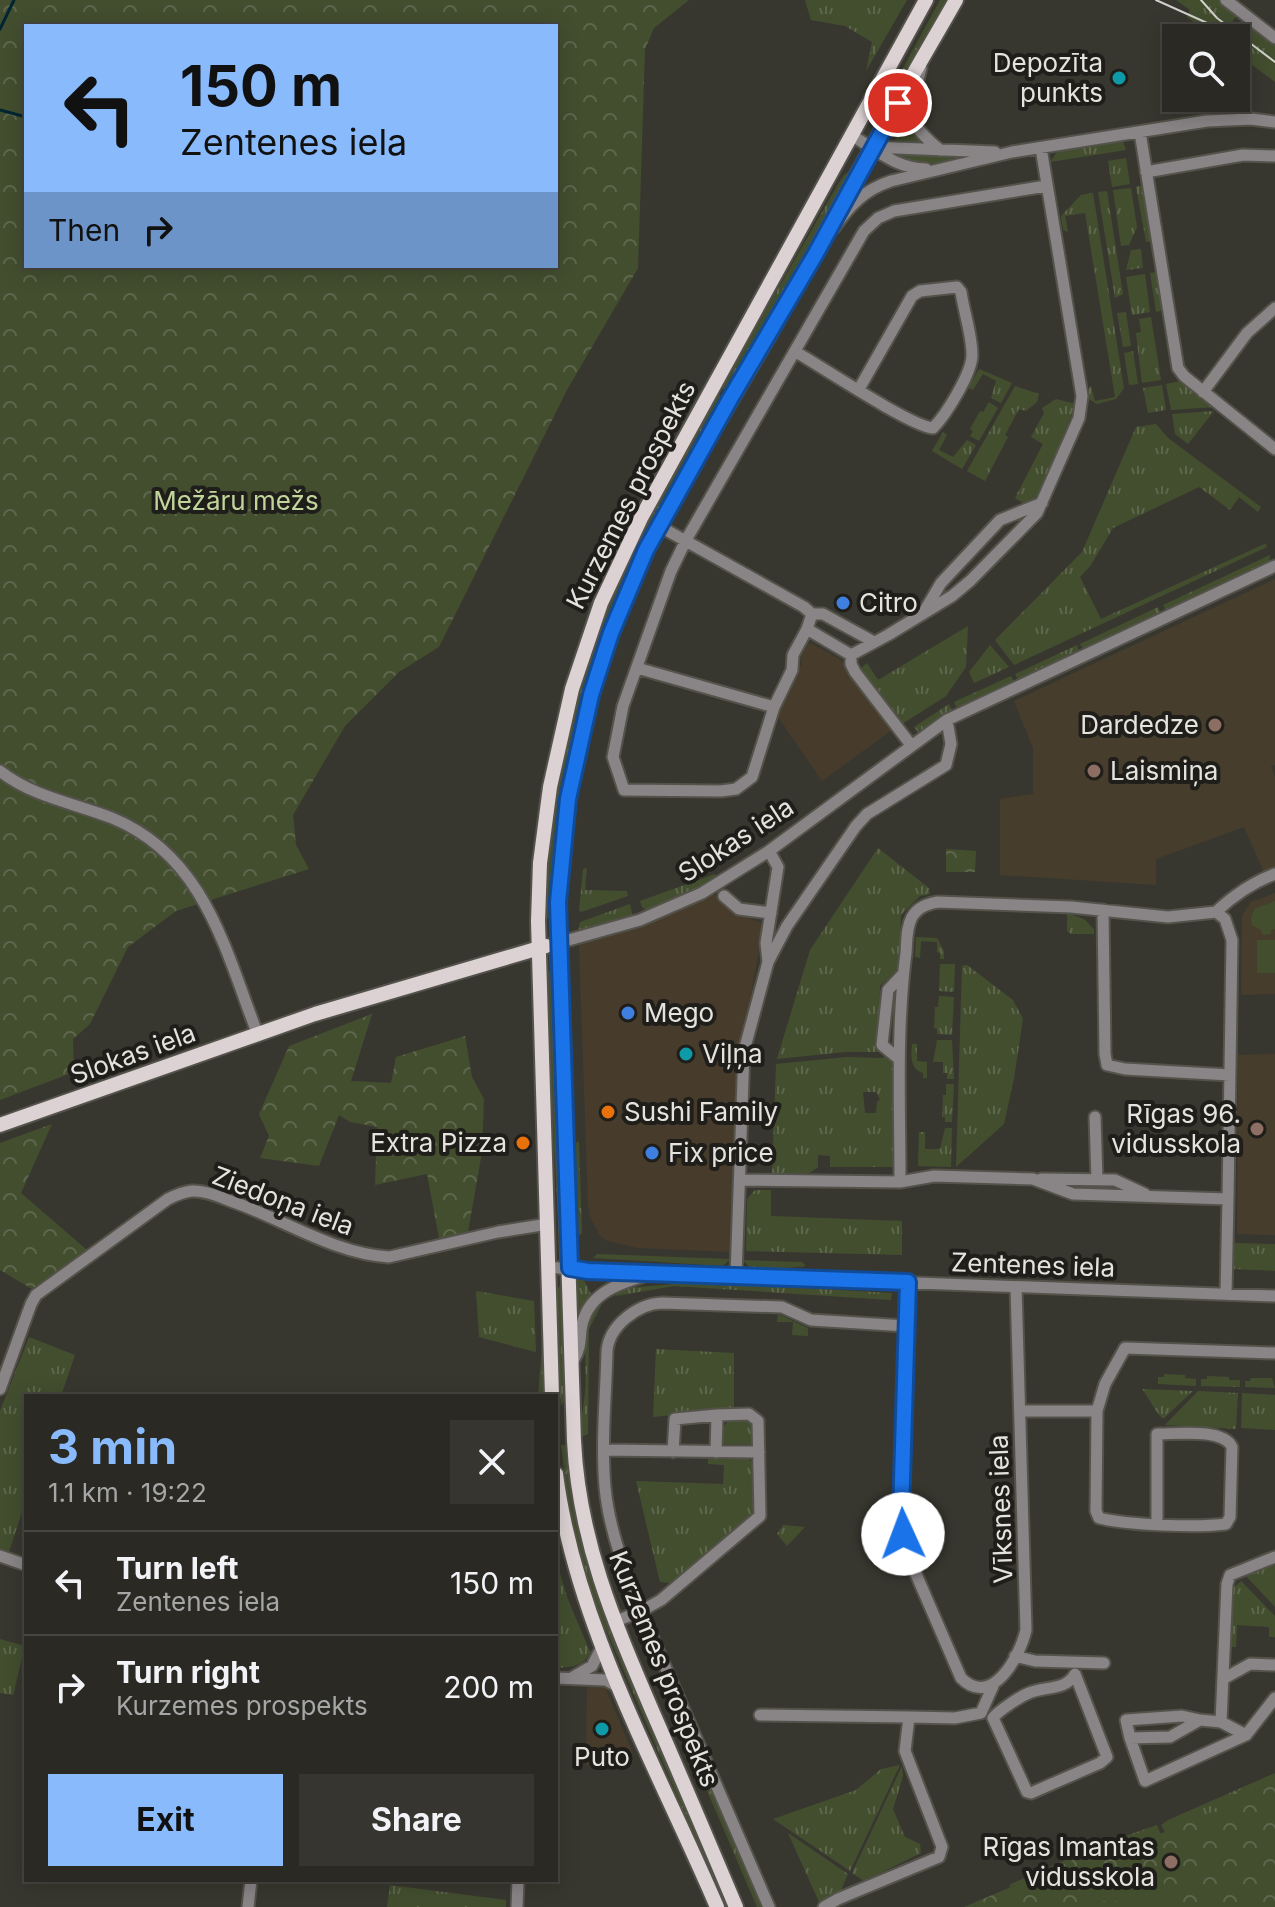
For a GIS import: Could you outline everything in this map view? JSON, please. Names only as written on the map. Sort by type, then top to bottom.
[{"type":"main road","name":"Kurzemes prospekts","points":[[552,1394],[539,885],[550,787],[564,719],[590,631],[641,518],[926,0]]},
{"type":"main road","name":"Kurzemes prospekts","points":[[736,1907],[614,1622],[593,1561],[582,1506],[575,1458],[558,943],[563,835],[583,728],[611,633],[635,575],[659,526],[815,255],[956,0]]},
{"type":"main road","name":"Slokas iela","points":[[0,1125],[315,1014],[558,943]]},
{"type":"main road","name":"Kurzemes prospekts","points":[[558,1487],[566,1537],[582,1591],[620,1689],[720,1906]]},
{"type":"street","points":[[1226,0],[1275,38]]},
{"type":"street","points":[[923,58],[910,111],[919,133],[941,150]]},
{"type":"street","points":[[815,255],[847,210],[865,192],[891,181],[1012,152],[1229,118],[1275,122]]},
{"type":"street","points":[[1140,132],[1178,368],[1275,449]]},
{"type":"street","points":[[851,135],[885,159],[911,168],[940,169]]},
{"type":"street","points":[[872,147],[1012,152]]},
{"type":"street","points":[[851,655],[922,615],[970,581],[1037,513],[1067,447],[1082,404],[1041,148]]},
{"type":"street","points":[[1146,172],[1243,155],[1275,156]]},
{"type":"street","points":[[812,614],[796,648],[792,670],[774,707],[752,777],[743,786],[721,791],[624,790],[613,757],[623,706],[671,571],[864,231],[878,218],[894,211],[1046,186]]},
{"type":"street","points":[[796,352],[859,389],[929,428],[935,426],[969,371],[972,357],[961,292],[957,287],[920,291],[912,296],[859,389]]},
{"type":"street","points":[[1203,392],[1247,333],[1275,308]]},
{"type":"street","points":[[922,615],[941,583],[1000,520],[1042,503]]},
{"type":"street","points":[[659,526],[812,614],[823,614],[874,642]]},
{"type":"street","name":"Slokas iela","points":[[558,943],[640,920],[722,883],[947,720],[1275,566]]},
{"type":"street","points":[[807,629],[851,655],[855,672],[911,745]]},
{"type":"street","points":[[637,668],[774,707]]},
{"type":"street","points":[[736,1276],[744,1051],[768,962],[787,926],[856,826],[867,814],[946,765],[951,744],[947,720]]},
{"type":"street","points":[[0,771],[13,781],[49,798],[140,830],[173,857],[208,911],[258,1035]]},
{"type":"street","points":[[768,962],[765,948],[778,867],[769,851]]},
{"type":"street","points":[[1220,916],[1234,895],[1256,881],[1275,874]]},
{"type":"street","points":[[724,896],[739,909],[771,913]]},
{"type":"street","points":[[900,1182],[899,1059],[903,974],[909,925],[915,914],[926,905],[938,902],[1103,910],[1168,917],[1220,916]]},
{"type":"street","points":[[1103,910],[1107,1065],[1125,1069],[1230,1075]]},
{"type":"street","points":[[1220,916],[1232,940],[1226,1294]]},
{"type":"street","points":[[899,1059],[882,1045],[888,990],[903,974]]},
{"type":"street","points":[[1095,1117],[1097,1180]]},
{"type":"street","points":[[740,1180],[900,1182],[934,1176],[1115,1180],[1151,1197]]},
{"type":"street","points":[[1033,1179],[1073,1194],[1228,1199]]},
{"type":"street","name":"Ziedoņa iela","points":[[0,1389],[31,1304],[42,1289],[182,1192],[209,1194],[269,1215],[350,1250],[389,1257],[548,1224]]},
{"type":"street","name":"Zentenes iela","points":[[549,1267],[1275,1296]]},
{"type":"street","points":[[573,1361],[581,1343],[584,1318],[598,1296],[611,1287],[655,1272]]},
{"type":"street","points":[[908,1282],[901,1518],[903,1542],[961,1678],[968,1684],[993,1686]]},
{"type":"street","name":"Vīksnes iela","points":[[909,1717],[955,1718],[981,1713],[993,1686],[1001,1680],[1015,1656],[1026,1630],[1016,1287]]},
{"type":"street","points":[[769,1907],[641,1611],[612,1531],[605,1486],[608,1340],[613,1329],[652,1303],[782,1307],[811,1320],[906,1326]]},
{"type":"street","points":[[1157,1523],[1157,1434],[1217,1435],[1227,1439],[1232,1447],[1230,1517],[1226,1524],[1157,1523],[1112,1521],[1099,1518],[1096,1511],[1097,1411],[1105,1384],[1125,1348],[1275,1353]]},
{"type":"street","points":[[1020,1411],[1097,1411]]},
{"type":"street","points":[[614,1622],[661,1600],[760,1516],[758,1421],[749,1414],[675,1419],[673,1452]]},
{"type":"street","points":[[716,1452],[717,1415]]},
{"type":"street","points":[[605,1450],[759,1452]]},
{"type":"street","points":[[901,1518],[884,1518],[885,1542],[903,1542]]},
{"type":"street","points":[[0,1556],[24,1564]]},
{"type":"street","points":[[1221,1722],[1227,1584],[1230,1575],[1275,1557]]},
{"type":"street","points":[[570,1678],[592,1666],[603,1644]]},
{"type":"street","points":[[1015,1656],[1028,1660],[1104,1663]]},
{"type":"street","points":[[1223,1679],[1250,1664],[1275,1665]]},
{"type":"street","points":[[1075,1674],[1107,1757],[1100,1763],[1031,1793],[1027,1792],[993,1718],[997,1712],[1030,1692],[1060,1686],[1072,1680],[1075,1674]]},
{"type":"street","points":[[558,1678],[606,1680],[620,1689]]},
{"type":"street","points":[[1246,1735],[1221,1722],[1182,1716],[1126,1720],[1145,1781],[1246,1735],[1275,1698]]},
{"type":"street","points":[[760,1715],[909,1717],[905,1751],[942,1847],[939,1857],[824,1907]]},
{"type":"street","points":[[1130,1738],[1170,1737],[1200,1720]]},
{"type":"street","points":[[248,1907],[251,1882]]},
{"type":"street","points":[[517,1907],[518,1882]]},
{"type":"shaded area","points":[[1275,579],[1275,765],[1271,766],[1275,777],[1275,869],[1264,873],[1244,827],[1156,859],[1156,885],[1000,875],[1000,799],[1033,794],[1033,748],[1014,701]]},
{"type":"shaded area","points":[[810,643],[840,659],[892,730],[822,781],[778,717],[802,664],[800,656]]},
{"type":"shaded area","points":[[1275,893],[1275,994],[1241,995],[1242,915],[1251,902]]},
{"type":"shaded area","points":[[714,894],[734,913],[764,924],[738,1064],[732,1252],[638,1248],[608,1241],[601,1237],[590,1217],[588,1204],[579,944],[657,920]]},
{"type":"shaded area","name":"Rīgas 96. vidusskola","points":[[1275,1054],[1275,1235],[1237,1234],[1238,1055]]},
{"type":"shaded area","points":[[587,1687],[605,1687],[633,1754],[586,1765]]},
{"type":"green space","name":"Mežāru mežs","points":[[0,0],[689,0],[654,28],[645,49],[638,268],[567,390],[439,647],[399,672],[345,726],[293,815],[296,845],[309,869],[176,911],[128,947],[90,1024],[73,1039],[74,1072],[0,1100]]},
{"type":"green space","points":[[805,0],[907,0],[866,71],[872,42],[845,26],[811,20]]},
{"type":"green space","points":[[940,0],[946,0],[885,112],[884,103]]},
{"type":"green space","points":[[1176,0],[1218,0],[1237,15],[1230,24],[1196,24],[1187,17],[1190,10]]},
{"type":"green space","points":[[1250,26],[1275,45],[1275,82],[1250,63]]},
{"type":"green space","points":[[907,118],[920,140],[919,143],[894,142]]},
{"type":"green space","points":[[1123,141],[1126,150],[1050,162],[1057,152]]},
{"type":"green space","points":[[901,153],[953,158],[921,164],[891,155]]},
{"type":"green space","points":[[1126,158],[1130,184],[1112,187],[1108,161]]},
{"type":"green space","points":[[854,168],[728,392],[721,388],[838,184]]},
{"type":"green space","points":[[1143,185],[1153,241],[1146,242],[1136,187]]},
{"type":"green space","points":[[1131,188],[1137,227],[1129,245],[1121,246],[1113,190]]},
{"type":"green space","points":[[1107,191],[1123,294],[1115,298],[1098,192]]},
{"type":"green space","points":[[1093,193],[1124,388],[1116,399],[1097,404],[1089,399],[1091,386],[1095,401],[1115,397],[1085,213],[1065,216],[1068,232],[1063,230],[1061,216],[1081,195]]},
{"type":"green space","points":[[1141,249],[1143,268],[1126,270],[1131,250]]},
{"type":"green space","points":[[1157,272],[1163,310],[1156,312],[1150,273]]},
{"type":"green space","points":[[1145,274],[1150,312],[1132,315],[1126,277]]},
{"type":"green space","points":[[1126,312],[1131,346],[1123,347],[1117,313]]},
{"type":"green space","points":[[1151,317],[1161,380],[1142,383],[1136,333],[1141,332],[1139,319]]},
{"type":"green space","points":[[1133,351],[1138,384],[1129,385],[1124,353]]},
{"type":"green space","points":[[979,369],[1012,383],[1001,403],[991,398],[996,381],[983,374],[973,390],[968,388]]},
{"type":"green space","points":[[1181,381],[1214,407],[1171,410],[1166,384]]},
{"type":"green space","points":[[1162,385],[1166,410],[1148,413],[1143,388]]},
{"type":"green space","points":[[1015,386],[1039,394],[1037,402],[1026,411],[1019,409],[985,481],[967,471]]},
{"type":"green space","points":[[718,394],[724,398],[604,639],[553,918],[545,918],[555,798],[581,680],[608,604],[632,550]]},
{"type":"green space","points":[[1056,399],[1076,404],[1043,486],[1036,498],[1026,505],[1015,498],[1043,444],[1031,437],[1044,413],[1042,408]]},
{"type":"green space","points":[[989,402],[998,408],[979,441],[970,436],[973,431],[970,429]]},
{"type":"green space","points":[[1214,411],[1188,444],[1175,434],[1172,414]]},
{"type":"green space","points":[[1156,424],[1168,438],[1261,507],[1258,512],[1239,497],[1230,510],[1199,487],[1113,528],[1091,565],[1080,577],[1101,619],[1262,545],[1266,544],[1267,547],[1014,665],[995,640],[1082,552],[1136,427]]},
{"type":"green space","points":[[943,432],[947,435],[939,450],[953,457],[967,440],[976,445],[962,469],[932,451]]},
{"type":"green space","points":[[1270,555],[1269,563],[1166,611],[1163,605]]},
{"type":"green space","points":[[1158,607],[1161,613],[1083,649],[1080,644]]},
{"type":"green space","points":[[968,626],[966,667],[946,696],[902,724],[861,668],[867,663],[878,680]]},
{"type":"green space","points":[[990,645],[1009,667],[974,683],[969,672]]},
{"type":"green space","points":[[1077,645],[1079,651],[1018,680],[1015,674]]},
{"type":"green space","points":[[1011,676],[1014,681],[957,709],[954,702]]},
{"type":"green space","points":[[949,704],[952,711],[918,732],[914,727]]},
{"type":"green space","points":[[878,848],[929,888],[930,894],[920,896],[901,915],[899,968],[880,986],[879,1052],[777,1059],[810,950]]},
{"type":"green space","points":[[946,849],[976,851],[975,872],[946,872]]},
{"type":"green space","points":[[587,868],[585,890],[627,891],[628,896],[581,912],[583,869]]},
{"type":"green space","points":[[715,874],[717,878],[686,895],[646,910],[642,907],[640,901]]},
{"type":"green space","points":[[1275,901],[1275,929],[1271,930],[1271,934],[1263,935],[1252,925],[1254,909]]},
{"type":"green space","points":[[630,904],[633,917],[580,933],[578,930],[580,922]]},
{"type":"green space","points":[[1067,913],[1084,919],[1094,929],[1094,934],[1071,934],[1067,931]]},
{"type":"green space","points":[[916,937],[937,938],[944,951],[944,959],[940,959],[937,952],[937,942],[921,941],[920,958],[915,957]]},
{"type":"green space","points":[[1257,940],[1275,940],[1275,973],[1257,973]]},
{"type":"green space","points":[[940,964],[955,964],[954,992],[939,991]]},
{"type":"green space","points":[[967,965],[1013,1000],[1023,1019],[1004,1124],[956,1167],[962,966]]},
{"type":"green space","points":[[545,971],[554,971],[564,1239],[559,1239]]},
{"type":"green space","points":[[939,996],[954,997],[952,1035],[937,1034],[934,1028]]},
{"type":"green space","points":[[372,1014],[351,1081],[391,1083],[396,1057],[465,1036],[472,1077],[484,1099],[482,1152],[468,1232],[439,1238],[427,1174],[375,1185],[377,1127],[350,1122],[339,1115],[319,1166],[260,1158],[269,1136],[259,1114],[289,1046]]},
{"type":"green space","points":[[937,1040],[952,1040],[954,1079],[947,1079],[947,1073],[943,1073],[943,1062],[933,1062]]},
{"type":"green space","points":[[912,1044],[917,1044],[917,1061],[927,1062],[927,1078],[923,1078],[923,1073],[914,1065]]},
{"type":"green space","points":[[886,1056],[893,1062],[895,1070],[894,1167],[830,1167],[830,1156],[818,1155],[818,1167],[810,1173],[772,1173],[776,1064],[847,1057]],"holes":[[[863,1092],[876,1092],[880,1100],[877,1101],[876,1113],[865,1113]]]},
{"type":"green space","points":[[946,1084],[954,1084],[952,1122],[945,1122],[945,1117],[942,1117]]},
{"type":"green space","points":[[52,1124],[21,1193],[87,1250],[32,1289],[0,1270],[0,1143]]},
{"type":"green space","points":[[945,1128],[952,1128],[951,1167],[918,1166],[919,1132],[925,1132],[925,1149],[940,1149]]},
{"type":"green space","points":[[579,1141],[582,1233],[576,1238],[572,1146]]},
{"type":"green space","points":[[755,1190],[771,1190],[771,1216],[902,1221],[902,1255],[746,1251],[747,1199]]},
{"type":"green space","points":[[1234,1243],[1275,1244],[1275,1271],[1234,1269]]},
{"type":"green space","points":[[541,1246],[547,1394],[538,1394],[542,1347]]},
{"type":"green space","points":[[597,1254],[730,1259],[723,1266],[593,1258]]},
{"type":"green space","points":[[743,1260],[802,1262],[806,1266],[751,1269]]},
{"type":"green space","points":[[564,1278],[568,1392],[561,1406],[556,1292]]},
{"type":"green space","points":[[578,1280],[584,1280],[592,1296],[581,1312],[578,1311]]},
{"type":"green space","points":[[673,1284],[735,1284],[892,1293],[891,1300],[674,1286],[616,1296],[615,1293],[628,1288]]},
{"type":"green space","points":[[476,1291],[534,1301],[536,1352],[479,1337]]},
{"type":"green space","points":[[599,1303],[601,1306],[589,1329],[588,1434],[581,1437],[586,1335]]},
{"type":"green space","points":[[778,1314],[808,1328],[808,1336],[792,1335],[793,1322],[777,1322]]},
{"type":"green space","points":[[29,1337],[75,1355],[62,1394],[24,1394],[24,1506],[9,1552],[0,1550],[0,1411]]},
{"type":"green space","points":[[656,1349],[734,1353],[734,1409],[653,1417]]},
{"type":"green space","points":[[1164,1374],[1196,1379],[1196,1386],[1158,1384],[1158,1377],[1164,1377]]},
{"type":"green space","points":[[1207,1376],[1240,1380],[1240,1387],[1201,1386],[1201,1379],[1207,1379]]},
{"type":"green space","points":[[1272,1378],[1275,1388],[1245,1387],[1245,1381]]},
{"type":"green space","points":[[1142,1389],[1193,1391],[1163,1419]]},
{"type":"green space","points":[[1198,1391],[1238,1393],[1236,1429],[1165,1425]]},
{"type":"green space","points":[[1242,1393],[1275,1395],[1275,1430],[1241,1428]]},
{"type":"green space","points":[[730,1418],[751,1422],[754,1444],[722,1444],[723,1428]]},
{"type":"green space","points":[[561,1445],[568,1445],[573,1504],[593,1586],[722,1892],[719,1894],[587,1585],[572,1533]]},
{"type":"green space","points":[[708,1458],[748,1458],[753,1464],[753,1514],[671,1583],[660,1582],[636,1481],[723,1484],[724,1465],[708,1464]]},
{"type":"green space","points":[[783,1525],[805,1527],[787,1546],[777,1534]]},
{"type":"green space","points":[[1275,1564],[1275,1607],[1246,1576]]},
{"type":"green space","points":[[558,1567],[590,1652],[580,1663],[558,1668]]},
{"type":"green space","points":[[1241,1581],[1275,1616],[1275,1637],[1269,1637],[1269,1627],[1237,1625],[1236,1647],[1228,1647],[1233,1588]]},
{"type":"green space","points":[[0,1639],[24,1646],[24,1650],[13,1695],[0,1693]]},
{"type":"green space","points":[[695,1749],[762,1907],[757,1907],[690,1751]]},
{"type":"green space","points":[[900,1765],[850,1871],[773,1819],[856,1790],[881,1769]]},
{"type":"green space","points":[[902,1766],[903,1776],[893,1809],[905,1837],[920,1844],[921,1853],[864,1881],[852,1873]]},
{"type":"green space","points":[[1275,1773],[1275,1786],[1166,1834],[1161,1825],[1168,1820]]},
{"type":"green space","name":"Rīgas Imantas vidusskola","points":[[1275,1774],[1275,1907],[964,1907],[1147,1829],[1153,1837],[1238,1801],[1235,1792]]},
{"type":"green space","points":[[1157,1825],[1162,1837],[1009,1887],[1102,1844]]},
{"type":"green space","points":[[788,1833],[848,1874],[841,1890],[819,1902]]},
{"type":"green space","points":[[1096,1867],[1164,1868],[1163,1902],[1095,1901]]},
{"type":"green space","points":[[390,1885],[506,1900],[506,1907],[387,1907]]},
{"type":"waterway","points":[[0,29],[14,0]]},
{"type":"waterway","points":[[0,110],[24,116]]},
{"type":"waterway","points":[[511,1907],[512,1882]]},
{"type":"tram line","points":[[1156,0],[1209,24]]},
{"type":"tram line","points":[[1201,0],[1217,18],[1275,62]]},
{"type":"place","name":"Depozīta punkts","points":[[1119,78]]},
{"type":"place","name":"Citro","points":[[843,603]]},
{"type":"place","name":"Dardedze","points":[[1215,725]]},
{"type":"place","name":"Laismiņa","points":[[1094,771]]},
{"type":"place","name":"Mego","points":[[628,1013]]},
{"type":"place","name":"Viļņa","points":[[686,1054]]},
{"type":"place","name":"Sushi Family","points":[[608,1112]]},
{"type":"place","name":"Rīgas 96. vidusskola","points":[[1257,1129]]},
{"type":"place","name":"Extra Pizza","points":[[523,1143]]},
{"type":"place","name":"Fix price","points":[[652,1153]]},
{"type":"place","name":"Puto","points":[[602,1729]]},
{"type":"place","name":"Rīgas Imantas vidusskola","points":[[1171,1862]]},
{"type":"route","points":[[898,103],[815,255],[659,526],[622,604],[591,695],[568,799],[560,869],[558,943],[570,1268],[908,1282],[901,1513],[903,1534]]}]
